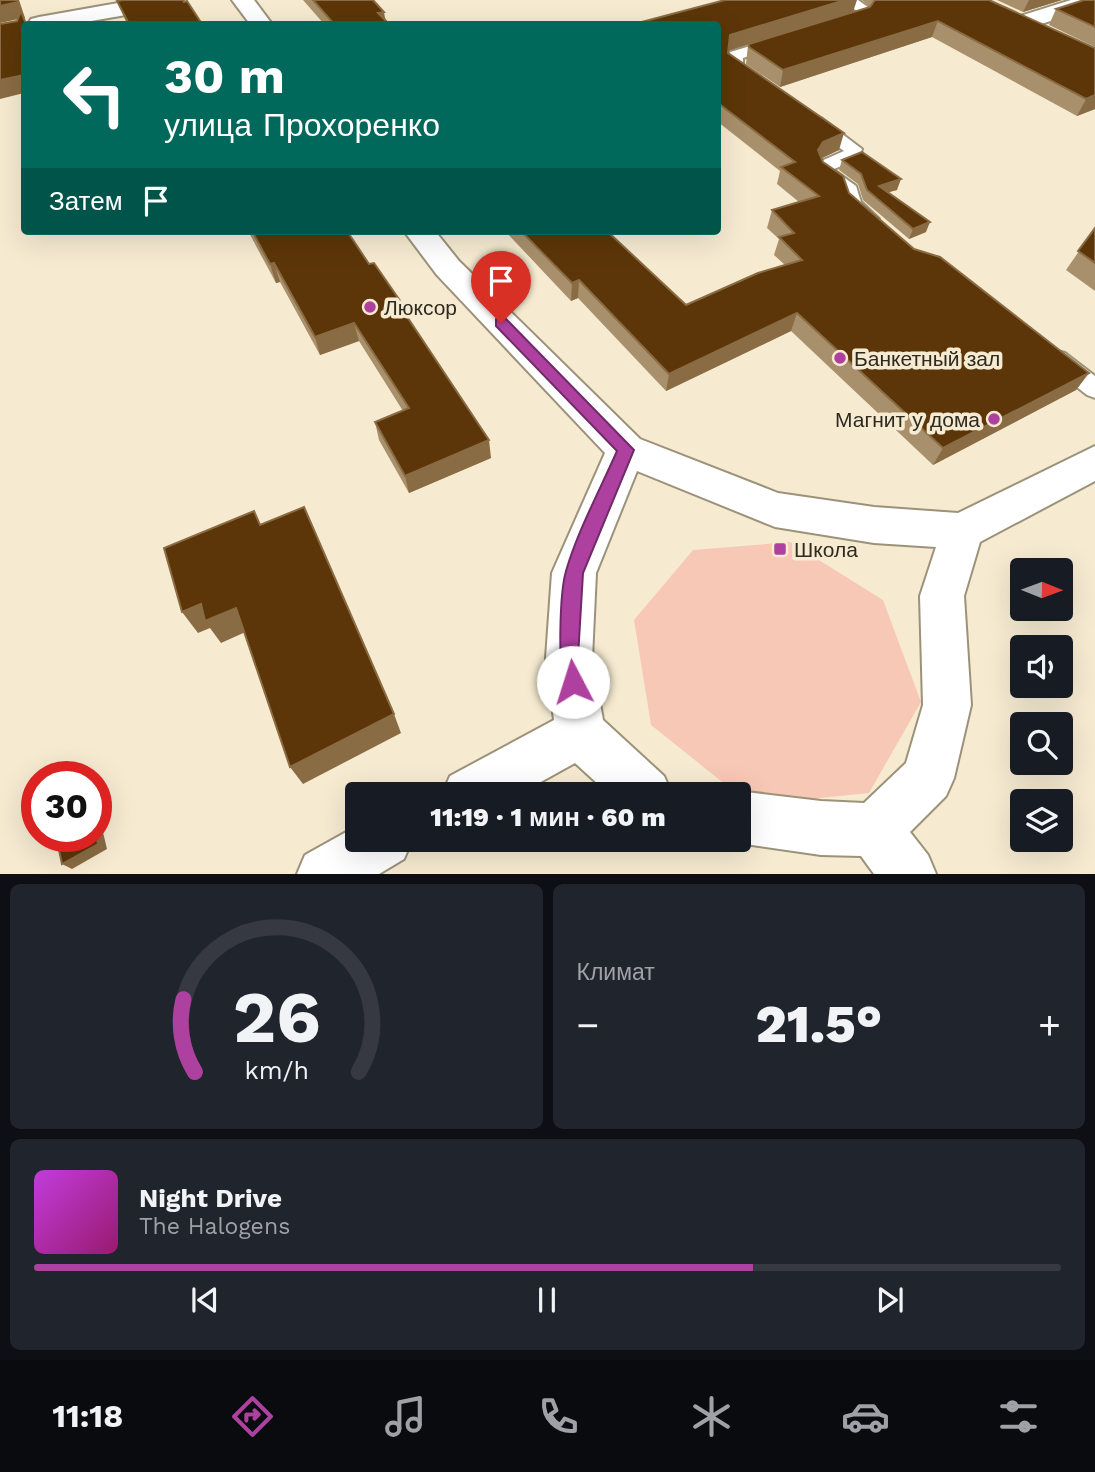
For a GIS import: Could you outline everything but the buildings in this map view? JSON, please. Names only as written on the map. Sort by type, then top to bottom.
[{"type":"street","points":[[56,21],[172,0]]},
{"type":"street","points":[[243,0],[259,21]]},
{"type":"street","points":[[1022,23],[1094,0]]},
{"type":"street","points":[[998,12],[1046,35]]},
{"type":"street","points":[[422,235],[448,268],[626,450],[775,510],[874,525],[962,531],[1095,462]]},
{"type":"street","points":[[626,450],[574,573],[569,657],[580,733],[633,782]]},
{"type":"street","points":[[751,819],[821,828],[874,830],[928,778],[947,705],[943,596],[962,531]]},
{"type":"street","points":[[490,782],[580,733]]},
{"type":"street","points":[[874,830],[908,873]]},
{"type":"street","points":[[324,873],[363,852]]},
{"type":"lane","points":[[823,29],[860,17],[865,9],[848,0]]},
{"type":"lane","points":[[767,89],[735,66],[735,55],[797,36]]},
{"type":"lane","points":[[800,111],[853,149],[853,155],[825,166],[826,173],[849,190],[852,204],[883,232]]},
{"type":"lane","points":[[1040,346],[1095,389]]},
{"type":"shaded area","points":[[790,542],[883,600],[921,702],[869,793],[751,805],[751,782],[722,782],[651,725],[634,620],[693,550]]},
{"type":"place","name":"Люксор","points":[[370,307]]},
{"type":"place","name":"Банкетный зал","points":[[840,358]]},
{"type":"place","name":"Магнит у дома","points":[[994,419]]},
{"type":"place","name":"Школа","points":[[780,549]]},
{"type":"route","points":[[501,323],[626,450],[574,573],[569,657],[573,682]]}]
